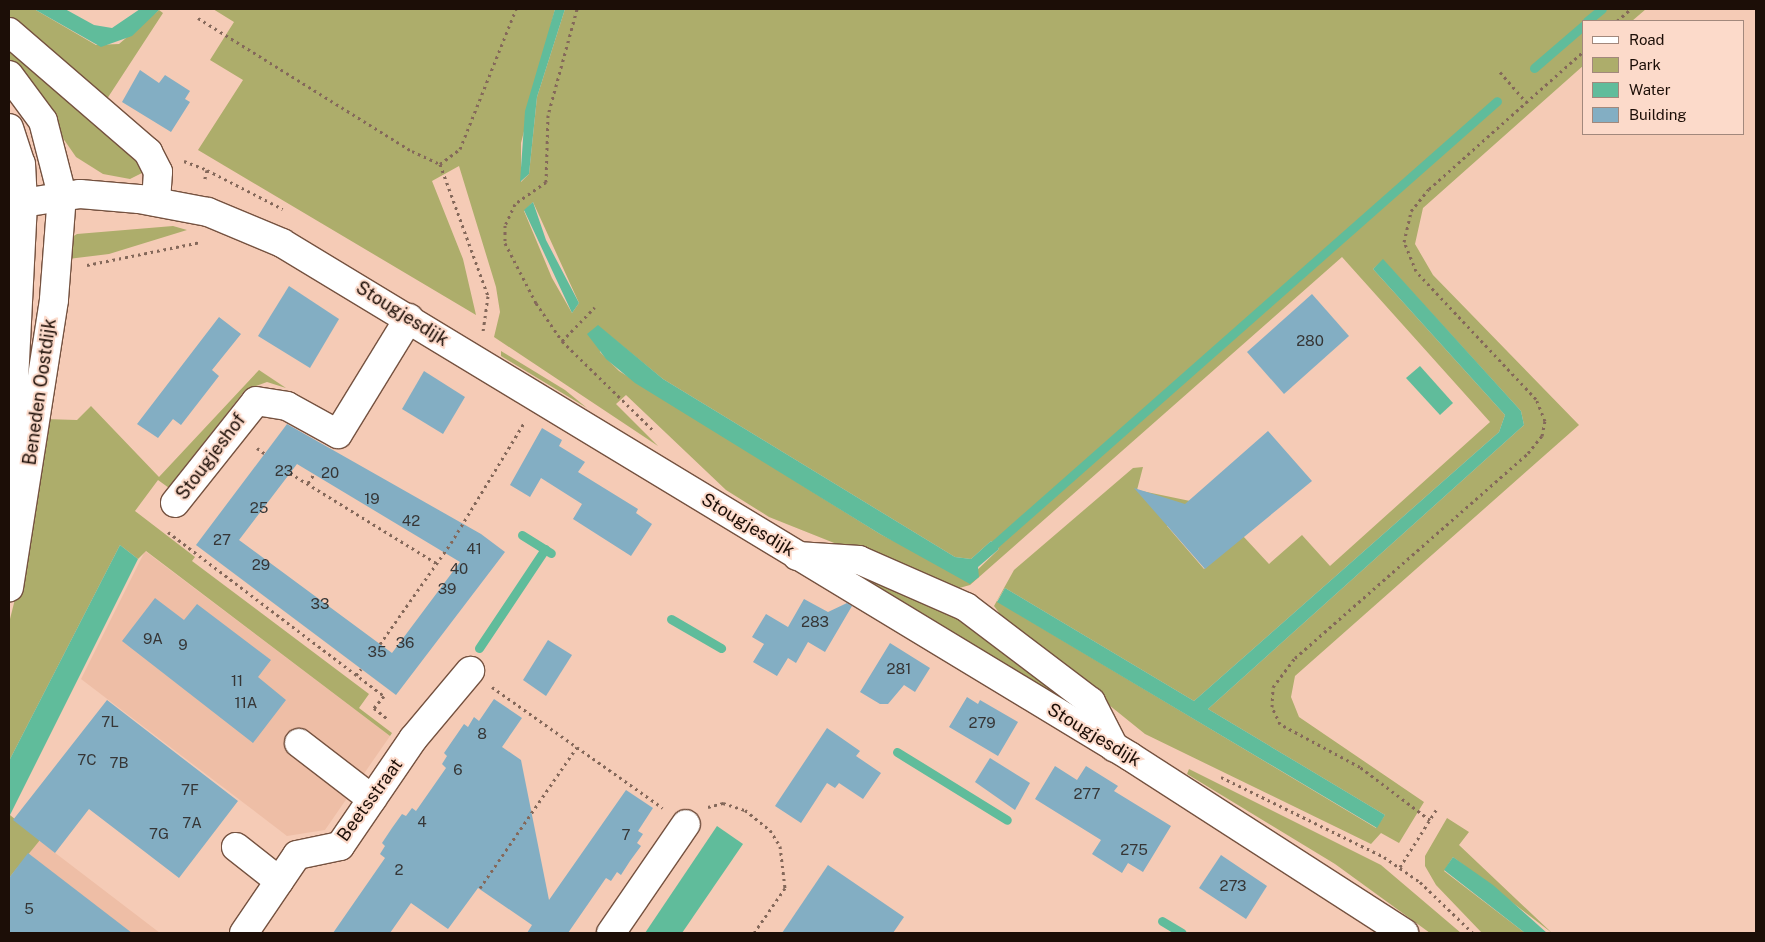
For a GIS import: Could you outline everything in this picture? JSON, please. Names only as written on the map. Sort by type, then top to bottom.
[{"type":"street","points":[[9,32],[148,152],[158,172],[156,202]]},
{"type":"street","points":[[9,75],[43,121],[62,195]]},
{"type":"street","points":[[9,128],[21,164],[23,203]]},
{"type":"street","name":"Stougjesdijk","points":[[23,203],[62,195],[156,202],[208,212],[261,232],[409,318],[797,556],[1114,747],[1404,933]]},
{"type":"street","name":"Beneden Oostdijk","points":[[9,588],[58,267],[62,195]]},
{"type":"street","name":"Beneden Oostdijk","points":[[9,483],[23,203]]},
{"type":"street","name":"Stougjeshof","points":[[175,503],[256,401],[287,406],[338,434],[409,318]]},
{"type":"street","points":[[797,556],[859,560],[966,607],[1092,702],[1114,747]]},
{"type":"street","name":"Beetsstraat","points":[[244,933],[297,855],[340,846],[413,739],[470,671]]},
{"type":"street","points":[[298,743],[372,799]]},
{"type":"street","points":[[610,933],[686,824]]},
{"type":"street","points":[[236,847],[279,881]]},
{"type":"path","points":[[440,164],[460,149],[516,9]]},
{"type":"path","points":[[577,9],[548,115],[546,182],[515,204],[504,234],[516,267],[562,341],[590,372]]},
{"type":"path","points":[[1618,20],[1631,9]]},
{"type":"path","points":[[198,18],[417,154],[440,164],[488,296],[486,321]]},
{"type":"path","points":[[1430,820],[1360,767],[1280,724],[1272,697],[1278,678],[1289,664],[1528,453],[1542,436],[1545,421],[1536,399],[1416,271],[1404,242],[1418,201],[1582,53]]},
{"type":"path","points":[[1500,72],[1526,102]]},
{"type":"path","points":[[58,267],[190,244]]},
{"type":"path","points":[[562,341],[594,307]]},
{"type":"path","points":[[380,644],[438,564],[539,398]]},
{"type":"path","points":[[290,473],[438,564]]},
{"type":"path","points":[[308,483],[314,474]]},
{"type":"path","name":"Stougjeshof","points":[[175,503],[179,516],[167,531],[384,696],[374,708],[413,739]]},
{"type":"path","points":[[356,675],[361,669]]},
{"type":"path","points":[[470,671],[686,824],[711,805],[729,804],[752,815],[776,838],[785,888],[754,933]]},
{"type":"path","points":[[480,888],[577,747]]},
{"type":"path","points":[[1215,775],[1400,867],[1473,933]]},
{"type":"path","points":[[1400,867],[1438,807]]},
{"type":"shaded area","points":[[145,551],[390,736],[325,830],[287,836],[81,679]]},
{"type":"shaded area","points":[[12,818],[54,852],[160,933],[9,933]]},
{"type":"green space","points":[[9,9],[34,9],[96,45],[119,44],[159,10],[163,13],[103,105],[9,24]]},
{"type":"green space","points":[[213,9],[555,9],[521,143],[521,182],[529,174],[537,97],[565,9],[1646,9],[1633,20],[1582,20],[1582,67],[1423,208],[1415,244],[1433,275],[1579,425],[1295,676],[1291,697],[1299,717],[1424,802],[1399,843],[1381,833],[1371,844],[1145,734],[1006,622],[994,606],[1014,570],[1133,468],[1143,467],[1137,490],[1195,502],[1167,526],[1204,569],[1243,536],[1269,564],[1302,535],[1330,566],[1490,422],[1342,257],[970,585],[952,590],[769,517],[726,490],[626,395],[616,404],[658,446],[494,337],[500,312],[496,287],[459,166],[432,181],[463,259],[476,315],[198,150],[243,80],[210,60],[234,22]],"holes":[[[533,202],[579,303],[572,313],[552,278],[524,211]],[[1383,260],[1521,411],[1524,425],[1208,709],[1385,815],[1376,828],[997,601],[1005,588],[1194,701],[1499,432],[1505,415],[1373,269]],[[598,326],[663,379],[955,557],[971,559],[991,541],[999,549],[968,579],[880,534],[619,371],[600,352]]]},
{"type":"green space","points":[[9,41],[133,153],[142,173],[130,179],[103,174],[76,157],[9,60]]},
{"type":"green space","points":[[173,226],[187,230],[109,254],[68,259],[72,237],[77,234]]},
{"type":"green space","points":[[501,351],[565,390],[587,408],[501,356]]},
{"type":"green space","points":[[259,370],[286,388],[267,382],[245,390],[169,488],[158,480],[135,511],[195,557],[192,561],[369,694],[359,708],[392,733],[390,736],[146,551],[138,559],[120,545],[9,761],[9,623],[23,567],[44,419],[77,420],[91,406],[159,477]]},
{"type":"green space","points":[[848,568],[942,605],[1087,714]]},
{"type":"green space","points":[[1189,769],[1381,865],[1461,933],[1430,933],[1335,864],[1187,774]]},
{"type":"green space","points":[[10,815],[40,840],[9,878],[9,817]]},
{"type":"green space","points":[[1447,818],[1469,832],[1459,845],[1552,933],[1453,857],[1444,871],[1525,933],[1482,933],[1436,885],[1425,866],[1425,856]]},
{"type":"water","points":[[34,9],[65,9],[94,25],[112,28],[140,9],[160,9],[132,36],[101,47]]},
{"type":"water","points":[[555,9],[565,9],[537,97],[529,174],[520,182],[525,111]]},
{"type":"water","points":[[533,202],[546,240],[579,303],[572,313],[524,210]]},
{"type":"water","points":[[1383,259],[1521,411],[1524,425],[1208,709],[1385,815],[1377,828],[997,602],[1005,588],[1194,701],[1499,432],[1505,415],[1373,269]]},
{"type":"water","points":[[598,325],[663,379],[955,557],[971,559],[991,541],[999,549],[978,567],[979,577],[970,584],[880,534],[635,383],[606,359],[587,334]]},
{"type":"water","points":[[1420,366],[1453,403],[1440,415],[1406,378]]},
{"type":"water","points":[[120,545],[138,559],[9,817],[9,761]]},
{"type":"water","points":[[717,826],[743,844],[682,933],[645,933]]},
{"type":"water","points":[[1453,857],[1493,885],[1547,933],[1525,933],[1444,870]]},
{"type":"building","points":[[140,70],[159,83],[165,75],[190,91],[185,99],[190,102],[171,132],[122,102]]},
{"type":"building","points":[[289,286],[339,319],[310,368],[258,336]]},
{"type":"building","points":[[1312,294],[1349,336],[1284,394],[1247,352]]},
{"type":"building","points":[[219,317],[241,334],[212,370],[219,376],[181,425],[173,419],[158,438],[137,424]]},
{"type":"building","points":[[424,371],[465,397],[443,434],[402,409]]},
{"type":"building","points":[[287,424],[481,534],[505,552],[396,695],[196,545]],"holes":[[[297,464],[460,562],[392,653],[239,540]]]},
{"type":"building","points":[[542,428],[562,440],[559,446],[585,462],[578,472],[638,509],[636,513],[652,524],[631,556],[573,519],[582,504],[541,478],[530,497],[510,485]]},
{"type":"building","points":[[1268,431],[1312,481],[1205,569],[1134,488],[1185,504]]},
{"type":"building","points":[[155,598],[184,620],[197,604],[271,660],[258,677],[286,700],[253,743],[122,641]]},
{"type":"building","points":[[804,599],[828,612],[847,603],[852,606],[825,652],[808,642],[796,663],[788,658],[777,676],[753,662],[764,644],[752,637],[766,614],[788,627]]},
{"type":"building","points":[[548,640],[572,655],[546,696],[523,680]]},
{"type":"building","points":[[890,643],[930,668],[915,692],[904,685],[888,704],[880,704],[860,692]]},
{"type":"building","points":[[967,697],[978,704],[980,700],[1018,722],[998,756],[949,727]]},
{"type":"building","points":[[494,699],[522,718],[502,747],[521,760],[549,900],[626,790],[653,808],[638,831],[643,834],[637,843],[641,846],[621,875],[617,872],[611,881],[606,878],[568,933],[527,933],[532,925],[478,888],[448,929],[411,903],[390,933],[333,933],[385,858],[380,854],[385,846],[382,843],[392,828],[402,814],[406,816],[412,808],[416,811],[446,768],[442,764],[447,756],[444,753],[464,724],[468,727],[474,717],[479,721]]},
{"type":"building","points":[[107,700],[238,801],[179,878],[89,809],[55,853],[13,820]]},
{"type":"building","points":[[827,728],[860,751],[856,756],[881,773],[863,799],[839,783],[835,788],[827,783],[801,823],[775,806]]},
{"type":"building","points":[[990,758],[1030,783],[1015,810],[975,782]]},
{"type":"building","points":[[1055,766],[1077,780],[1086,766],[1118,786],[1114,791],[1171,826],[1143,872],[1128,863],[1122,873],[1092,854],[1101,840],[1035,799]]},
{"type":"building","points":[[28,853],[132,933],[9,933],[9,878]]},
{"type":"building","points":[[1221,855],[1267,886],[1246,919],[1199,888]]},
{"type":"building","points":[[828,865],[904,917],[893,933],[782,933]]},
{"type":"waterway","points":[[1588,20],[1602,9]]},
{"type":"waterway","points":[[1534,68],[1582,27]]},
{"type":"waterway","points":[[987,551],[1497,101]]},
{"type":"waterway","points":[[522,535],[551,553]]},
{"type":"waterway","points":[[479,648],[545,549]]},
{"type":"waterway","points":[[671,619],[721,648]]},
{"type":"waterway","points":[[897,752],[1007,820]]},
{"type":"waterway","points":[[1162,921],[1182,933]]}]
